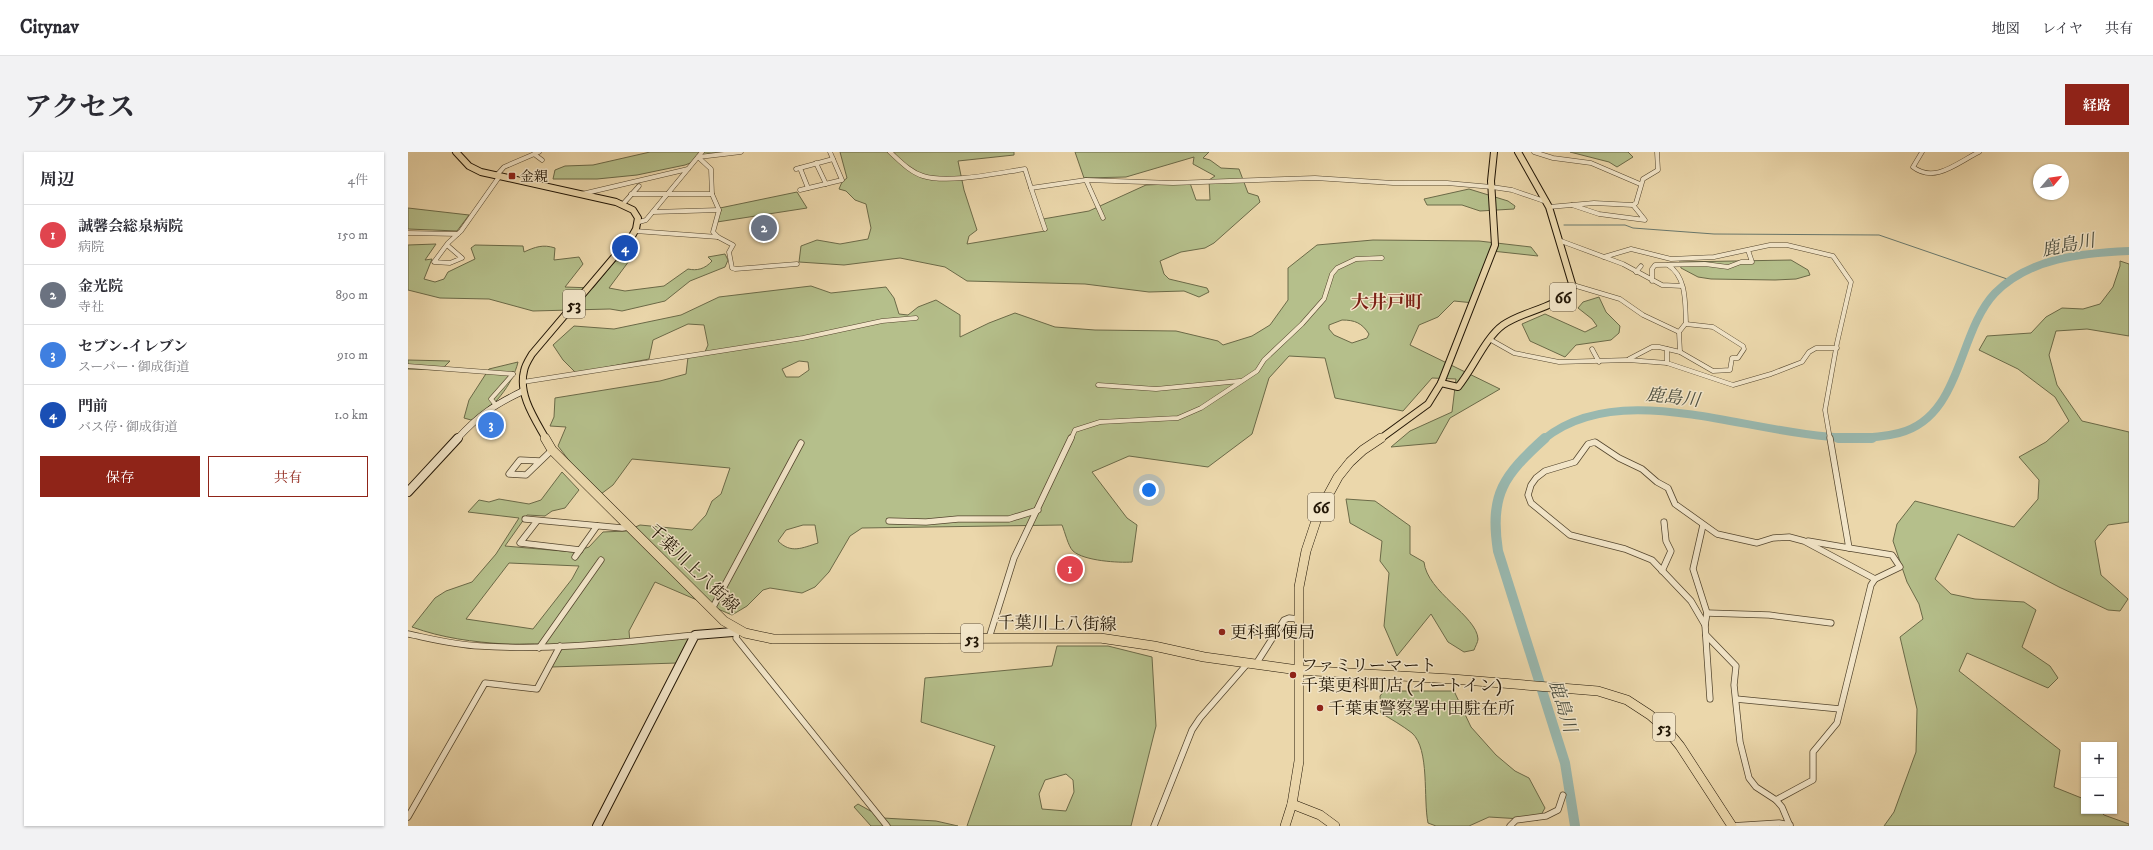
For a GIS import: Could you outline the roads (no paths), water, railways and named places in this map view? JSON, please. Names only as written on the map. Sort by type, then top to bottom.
[{"type":"main road","points":[[457,152],[472,168],[497,176],[623,204],[634,211],[639,222]]},
{"type":"main road","points":[[1491,184],[1494,152]]},
{"type":"main road","name":"66","points":[[1441,383],[1458,387],[1468,377],[1491,340],[1503,325],[1550,305],[1569,292],[1573,285],[1548,205],[1518,152]]},
{"type":"main road","name":"66","points":[[1285,826],[1292,804],[1299,761],[1298,618],[1300,572],[1321,506],[1342,469],[1355,457],[1430,403],[1441,383],[1495,245],[1494,210],[1491,184]]},
{"type":"main road","name":"53","points":[[523,387],[526,366],[536,348],[635,231],[639,222]]},
{"type":"main road","name":"千葉川上八街線","points":[[523,387],[532,414],[552,450],[724,621],[737,630],[745,633],[772,639],[1084,637],[1115,639],[1252,664],[1298,670],[1553,686],[1612,694],[1627,700],[1650,715],[1667,730],[1680,746],[1732,826]]},
{"type":"main road","points":[[1292,804],[1314,811],[1325,817],[1335,826]]},
{"type":"street","points":[[447,245],[462,258],[450,263],[434,262],[447,245],[486,200],[497,176],[504,167],[539,152]]},
{"type":"street","points":[[639,222],[646,220],[702,152]]},
{"type":"street","points":[[698,157],[741,152]]},
{"type":"street","points":[[800,190],[842,180],[830,152]]},
{"type":"street","points":[[890,152],[914,171],[926,176],[954,177],[1025,169],[1045,229]]},
{"type":"street","points":[[1534,152],[1553,158],[1591,163],[1640,184]]},
{"type":"street","points":[[1031,188],[1086,180],[1173,183],[1315,178],[1393,183],[1491,184],[1512,190],[1548,205],[1594,203],[1632,205],[1636,203],[1640,184],[1643,179],[1658,170],[1657,152]]},
{"type":"street","points":[[1922,152],[1913,167],[1929,175],[1950,169],[1967,157],[1978,152]]},
{"type":"street","points":[[534,154],[542,160]]},
{"type":"street","points":[[698,157],[711,169],[712,194],[719,210],[718,220],[713,232],[725,242]]},
{"type":"street","points":[[808,188],[798,168],[833,159]]},
{"type":"street","points":[[816,163],[826,184]]},
{"type":"street","points":[[582,194],[657,175],[688,169]]},
{"type":"street","points":[[1086,180],[1103,218]]},
{"type":"street","points":[[623,204],[639,186]]},
{"type":"street","points":[[631,194],[712,194]]},
{"type":"street","points":[[1571,205],[1579,209],[1599,214],[1645,220],[1632,205]]},
{"type":"street","points":[[653,212],[719,210]]},
{"type":"street","points":[[635,231],[718,237]]},
{"type":"street","points":[[408,233],[458,234]]},
{"type":"street","points":[[707,237],[733,245],[729,252],[732,268],[735,269],[798,264]]},
{"type":"street","points":[[1560,241],[1604,257],[1662,285],[1682,286]]},
{"type":"street","points":[[1604,257],[1631,249],[1670,260],[1694,257],[1714,257],[1770,245],[1787,245],[1833,256],[1852,282],[1825,410],[1849,548]]},
{"type":"street","points":[[1655,265],[1705,264],[1728,267],[1740,262],[1752,262],[1748,250]]},
{"type":"street","points":[[1652,281],[1652,269],[1655,265],[1655,256]]},
{"type":"street","points":[[989,638],[1014,558],[1038,510],[1067,443],[1075,430],[1100,422],[1182,416],[1223,395],[1240,381],[1257,371],[1264,360],[1311,315],[1324,299],[1331,284],[1332,274],[1337,268],[1356,259],[1382,258]]},
{"type":"street","points":[[1668,264],[1674,269],[1684,289],[1686,324],[1679,332],[1680,352]]},
{"type":"street","points":[[1636,272],[1641,266]]},
{"type":"street","points":[[1573,285],[1620,299],[1643,315],[1679,332]]},
{"type":"street","points":[[408,492],[473,420],[495,404],[523,387],[578,372],[803,338],[836,330],[861,327],[882,321],[916,318]]},
{"type":"street","points":[[1628,360],[1652,347],[1680,352],[1713,371],[1725,372],[1730,370],[1730,362],[1732,358],[1738,358],[1744,349],[1743,346],[1713,328],[1686,324]]},
{"type":"street","points":[[1491,340],[1514,353],[1559,362],[1628,360],[1667,362],[1733,385],[1771,374],[1802,362],[1809,352],[1816,348],[1837,348]]},
{"type":"street","points":[[1592,349],[1599,362]]},
{"type":"street","points":[[1667,349],[1667,362]]},
{"type":"street","points":[[408,366],[513,374],[491,399],[495,404]]},
{"type":"street","points":[[1098,385],[1156,389],[1240,381]]},
{"type":"street","points":[[1705,625],[1691,601],[1666,577],[1662,570],[1652,560],[1638,554],[1570,535],[1531,503],[1528,495],[1531,485],[1536,478],[1545,471],[1575,462],[1588,444],[1595,442],[1619,458],[1642,469],[1668,488],[1675,504],[1717,534],[1737,540],[1757,543],[1773,538],[1789,537],[1804,541],[1892,555],[1900,567],[1875,579],[1871,585],[1835,727],[1813,752],[1812,780],[1776,800]]},
{"type":"street","points":[[712,609],[801,443]]},
{"type":"street","points":[[540,461],[520,460],[510,474],[526,474],[552,450]]},
{"type":"street","points":[[889,521],[926,522],[958,519],[1009,519],[1038,510]]},
{"type":"street","points":[[525,519],[622,528],[629,527]]},
{"type":"street","points":[[537,521],[520,543],[580,550]]},
{"type":"street","points":[[1662,570],[1671,551],[1666,541],[1664,522]]},
{"type":"street","points":[[1703,525],[1693,568],[1707,613],[1705,625],[1710,699]]},
{"type":"street","points":[[575,556],[597,526]]},
{"type":"street","points":[[1804,541],[1875,579]]},
{"type":"street","points":[[539,648],[602,560]]},
{"type":"street","points":[[1707,613],[1758,613],[1796,616],[1831,623]]},
{"type":"street","points":[[1154,826],[1192,730],[1200,718],[1252,664],[1284,620],[1289,618],[1298,618]]},
{"type":"street","points":[[408,634],[460,643],[515,649],[733,632],[737,630],[736,638],[762,667],[866,803],[887,826]]},
{"type":"street","points":[[1706,634],[1736,666],[1734,684],[1740,742],[1749,778],[1756,787],[1776,800],[1782,807],[1790,826]]},
{"type":"street","points":[[597,826],[695,635]]},
{"type":"street","points":[[408,817],[485,683],[537,689],[560,646]]},
{"type":"street","points":[[1736,699],[1840,709]]},
{"type":"street","points":[[1510,826],[1516,820],[1546,816],[1558,810],[1563,795]]},
{"type":"street","points":[[1732,826],[1779,823],[1790,826]]},
{"type":"waterway","points":[[1564,225],[1625,225],[1633,228],[1714,234],[1879,235],[2010,280]]},
{"type":"waterway","name":"鹿島川","points":[[1857,438],[1899,433],[1920,424],[1935,410],[1947,392],[1983,310],[1995,293],[2009,281],[2024,272],[2057,260],[2093,253],[2129,251]]},
{"type":"waterway","name":"鹿島川","points":[[1544,439],[1581,419],[1623,411],[1668,412],[1716,418],[1812,435],[1857,438]]},
{"type":"waterway","name":"鹿島川","points":[[1545,438],[1519,463],[1503,487],[1498,500],[1496,531],[1498,551],[1565,763],[1575,826]]},
{"type":"waterway","name":"鹿島川","points":[[1838,438],[1857,438]]},
{"type":"waterway","name":"鹿島川","points":[[1857,438],[1872,438]]},
{"type":"place","name":"金親","points":[[512,176]]},
{"type":"place","name":"金光院","points":[[764,228]]},
{"type":"place","name":"門前","points":[[625,248]]},
{"type":"place","name":"セブン-イレブン","points":[[491,425]]},
{"type":"place","name":"誠馨会総泉病院","points":[[1070,569]]},
{"type":"place","name":"更科郵便局","points":[[1222,632]]},
{"type":"place","name":"ファミリーマート 千葉更科町店 (イートイン)","points":[[1293,675]]},
{"type":"place","name":"千葉東警察署中田駐在所","points":[[1320,708]]},
{"type":"district","name":"大井戸町","points":[[1387,302]]}]
